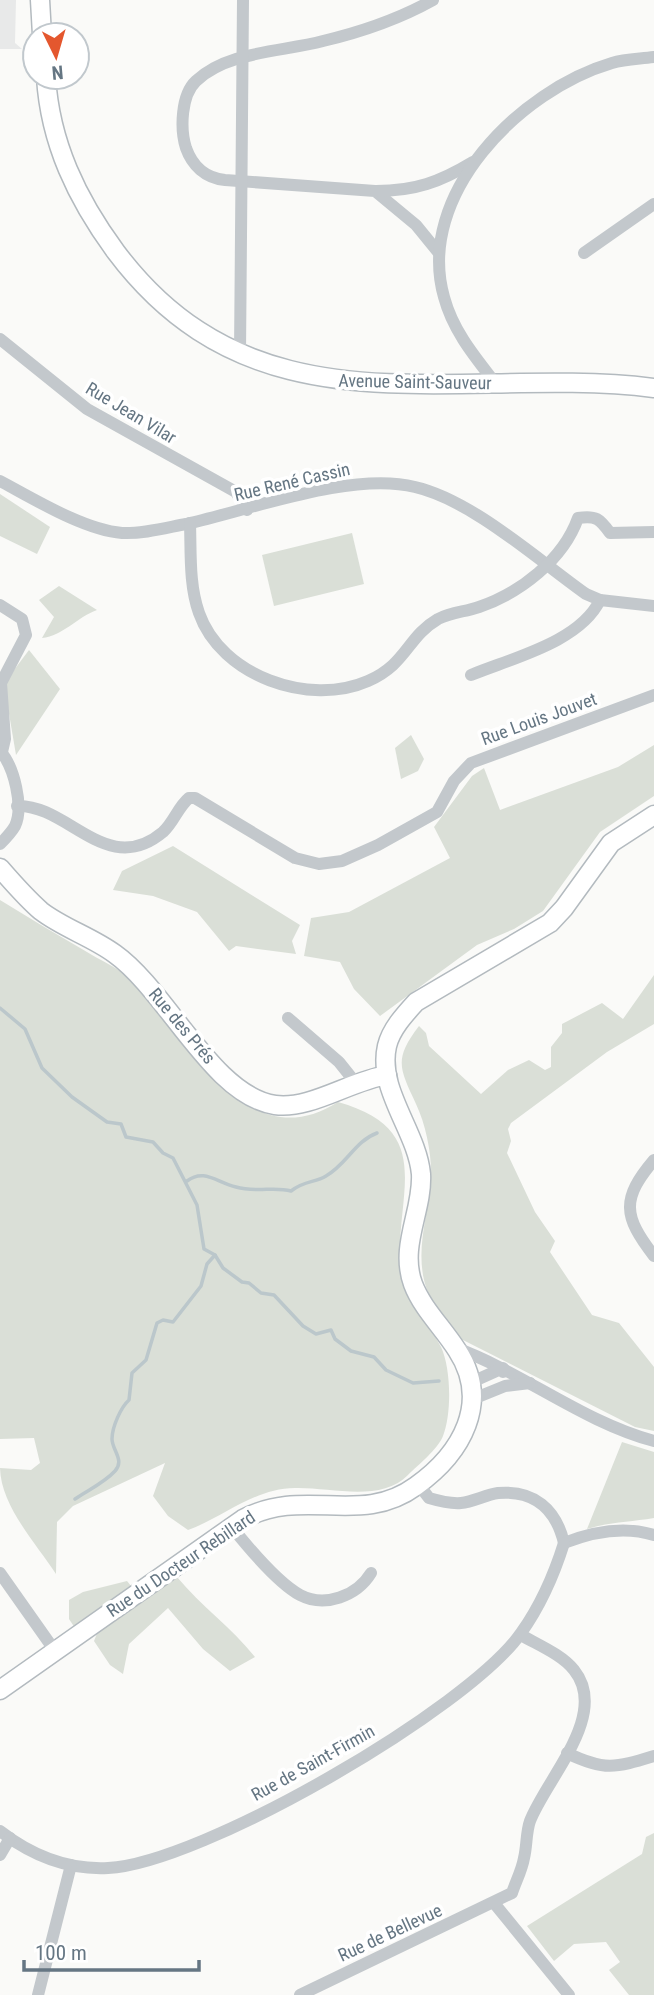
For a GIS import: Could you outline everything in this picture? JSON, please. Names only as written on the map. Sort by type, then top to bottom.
[{"type":"main road","points":[[40,0],[41,21]]},
{"type":"main road","name":"Avenue Saint-Sauveur","points":[[48,91],[55,133],[68,177],[97,227],[130,270],[173,311],[240,353],[331,380],[394,384],[654,388]]},
{"type":"main road","points":[[473,1391],[456,1348],[412,1282],[408,1248],[421,1175],[387,1075],[387,1046],[400,1020],[416,1002],[550,923],[565,908],[611,843],[654,815]]},
{"type":"main road","name":"Rue des Prés","points":[[0,868],[42,912],[115,954],[140,976],[234,1087],[257,1101],[278,1106],[298,1105],[355,1082],[387,1075]]},
{"type":"main road","name":"Rue du Docteur Rebillard","points":[[0,1690],[231,1526],[266,1508],[292,1503],[375,1506],[395,1499],[419,1485],[461,1437],[468,1424],[473,1391]]},
{"type":"street","points":[[240,353],[243,0]]},
{"type":"street","points":[[433,0],[399,17],[326,41],[243,58],[207,73],[193,84],[183,113],[183,139],[191,162],[206,174],[241,181],[407,191],[426,187],[474,161]]},
{"type":"street","points":[[496,384],[455,327],[444,296],[438,252],[452,201],[474,161],[521,113],[568,83],[612,63],[654,57]]},
{"type":"street","points":[[375,191],[416,225],[438,252]]},
{"type":"street","points":[[584,253],[654,204]]},
{"type":"street","name":"Rue Jean Vilar","points":[[0,339],[87,409],[236,492],[247,510]]},
{"type":"street","name":"Rue René Cassin","points":[[0,481],[55,509],[120,533],[190,523],[301,495],[368,484],[416,487],[480,515],[547,566],[600,600],[654,606]]},
{"type":"street","points":[[190,523],[192,582],[199,613],[214,642],[243,666],[276,684],[309,690],[333,689],[366,682],[394,668],[425,627],[450,613],[478,608],[510,593],[547,566],[571,538],[578,518],[592,516],[600,519],[610,533],[654,532]]},
{"type":"street","points":[[471,676],[565,636],[593,615],[600,600]]},
{"type":"street","points":[[0,604],[22,620],[26,635],[1,683],[5,738],[1,752],[9,764],[18,817],[14,828],[0,844]]},
{"type":"street","name":"Rue Louis Jouvet","points":[[17,806],[32,806],[98,842],[117,848],[135,846],[162,832],[184,802],[189,797],[195,798],[295,858],[319,864],[342,861],[409,830],[437,812],[454,781],[471,763],[654,695]]},
{"type":"street","points":[[288,1018],[339,1062],[355,1082]]},
{"type":"street","points":[[654,1160],[638,1178],[629,1208],[636,1233],[654,1256]]},
{"type":"street","points":[[456,1348],[503,1368],[625,1434],[654,1441]]},
{"type":"street","points":[[503,1368],[505,1386]]},
{"type":"street","points":[[473,1391],[503,1368]]},
{"type":"street","points":[[473,1391],[530,1383]]},
{"type":"street","points":[[419,1485],[429,1498],[449,1503],[462,1503],[497,1493],[528,1495],[547,1506],[559,1522],[564,1543],[584,1535],[654,1527]]},
{"type":"street","points":[[231,1526],[292,1589],[313,1599],[328,1600],[354,1591],[365,1583],[371,1573]]},
{"type":"street","points":[[637,1530],[654,1535]]},
{"type":"street","name":"Rue de Saint-Firmin","points":[[5,1834],[40,1856],[71,1864],[106,1868],[150,1861],[194,1844],[274,1806],[413,1727],[479,1675],[521,1635],[553,1579],[564,1543]]},
{"type":"street","points":[[0,1573],[55,1651]]},
{"type":"street","points":[[521,1635],[562,1658],[581,1683],[584,1714],[567,1753],[530,1821],[524,1860],[512,1893],[494,1903],[569,1995]]},
{"type":"street","points":[[567,1753],[595,1766],[608,1768],[654,1756]]},
{"type":"street","points":[[0,1855],[5,1834]]},
{"type":"street","points":[[38,1995],[71,1864]]},
{"type":"street","name":"Rue de Bellevue","points":[[300,1995],[494,1903]]},
{"type":"shaded area","points":[[0,0],[16,0],[15,43],[21,49],[0,49]]},
{"type":"shaded area","points":[[0,494],[50,527],[37,554],[0,536]]},
{"type":"shaded area","points":[[352,533],[364,584],[274,606],[262,555]]},
{"type":"shaded area","points":[[59,586],[97,610],[57,634],[42,638],[54,617],[39,600]]},
{"type":"shaded area","points":[[29,650],[60,689],[16,755],[5,690],[8,678]]},
{"type":"shaded area","points":[[411,735],[424,759],[418,771],[401,779],[395,748]]},
{"type":"shaded area","points":[[654,745],[654,796],[600,832],[543,911],[514,929],[477,945],[380,1016],[354,989],[340,962],[304,956],[311,918],[349,912],[450,858],[434,827],[472,776],[484,768],[500,810],[618,767]]},
{"type":"shaded area","points":[[173,846],[300,925],[292,941],[296,954],[236,946],[229,951],[197,912],[153,896],[113,890],[122,871]]},
{"type":"shaded area","points":[[0,900],[128,977],[218,1082],[244,1103],[273,1116],[304,1116],[338,1102],[370,1115],[390,1130],[401,1149],[405,1170],[400,1245],[403,1284],[412,1303],[441,1347],[447,1367],[449,1391],[448,1415],[443,1436],[427,1457],[397,1484],[384,1489],[354,1492],[309,1488],[280,1489],[253,1498],[188,1530],[168,1516],[153,1496],[165,1463],[73,1506],[57,1522],[56,1574],[29,1536],[6,1496],[0,1468],[31,1470],[40,1463],[34,1438],[0,1439]]},
{"type":"shaded area","points":[[654,975],[654,1024],[607,1052],[511,1123],[508,1129],[511,1141],[507,1153],[535,1212],[555,1241],[550,1252],[592,1315],[619,1323],[654,1367],[654,1431],[635,1427],[461,1339],[439,1311],[426,1288],[421,1254],[431,1178],[429,1150],[420,1112],[403,1073],[402,1056],[419,1026],[426,1033],[429,1046],[481,1094],[508,1070],[529,1060],[545,1070],[551,1067],[551,1047],[562,1033],[562,1024],[602,1003],[623,1019]]},
{"type":"shaded area","points":[[622,1442],[654,1452],[654,1518],[587,1529]]},
{"type":"shaded area","points":[[177,1577],[255,1657],[230,1671],[203,1649],[168,1608],[129,1644],[123,1674],[110,1665],[94,1641],[98,1631]]},
{"type":"shaded area","points":[[127,1581],[131,1586],[75,1628],[69,1619],[69,1600],[83,1592]]},
{"type":"shaded area","points":[[654,1833],[654,1995],[629,1995],[609,1970],[620,1962],[606,1942],[574,1944],[554,1961],[527,1926],[642,1854],[646,1837]]},
{"type":"waterway","points":[[0,1008],[25,1029],[42,1068],[72,1097],[107,1122],[121,1124],[126,1137],[153,1142],[163,1153],[173,1158],[197,1205],[204,1249],[215,1255],[223,1268],[261,1293],[274,1295],[303,1326],[316,1334],[331,1330],[335,1339],[351,1351],[374,1357],[386,1370],[413,1383],[439,1381]]},
{"type":"waterway","points":[[187,1181],[193,1177],[205,1176],[244,1189],[291,1191],[326,1176],[363,1141],[377,1133]]},
{"type":"waterway","points":[[75,1499],[106,1479],[118,1467],[112,1434],[120,1412],[129,1400],[132,1373],[146,1360],[157,1323],[163,1320],[173,1322],[201,1286],[207,1264],[215,1255]]}]
